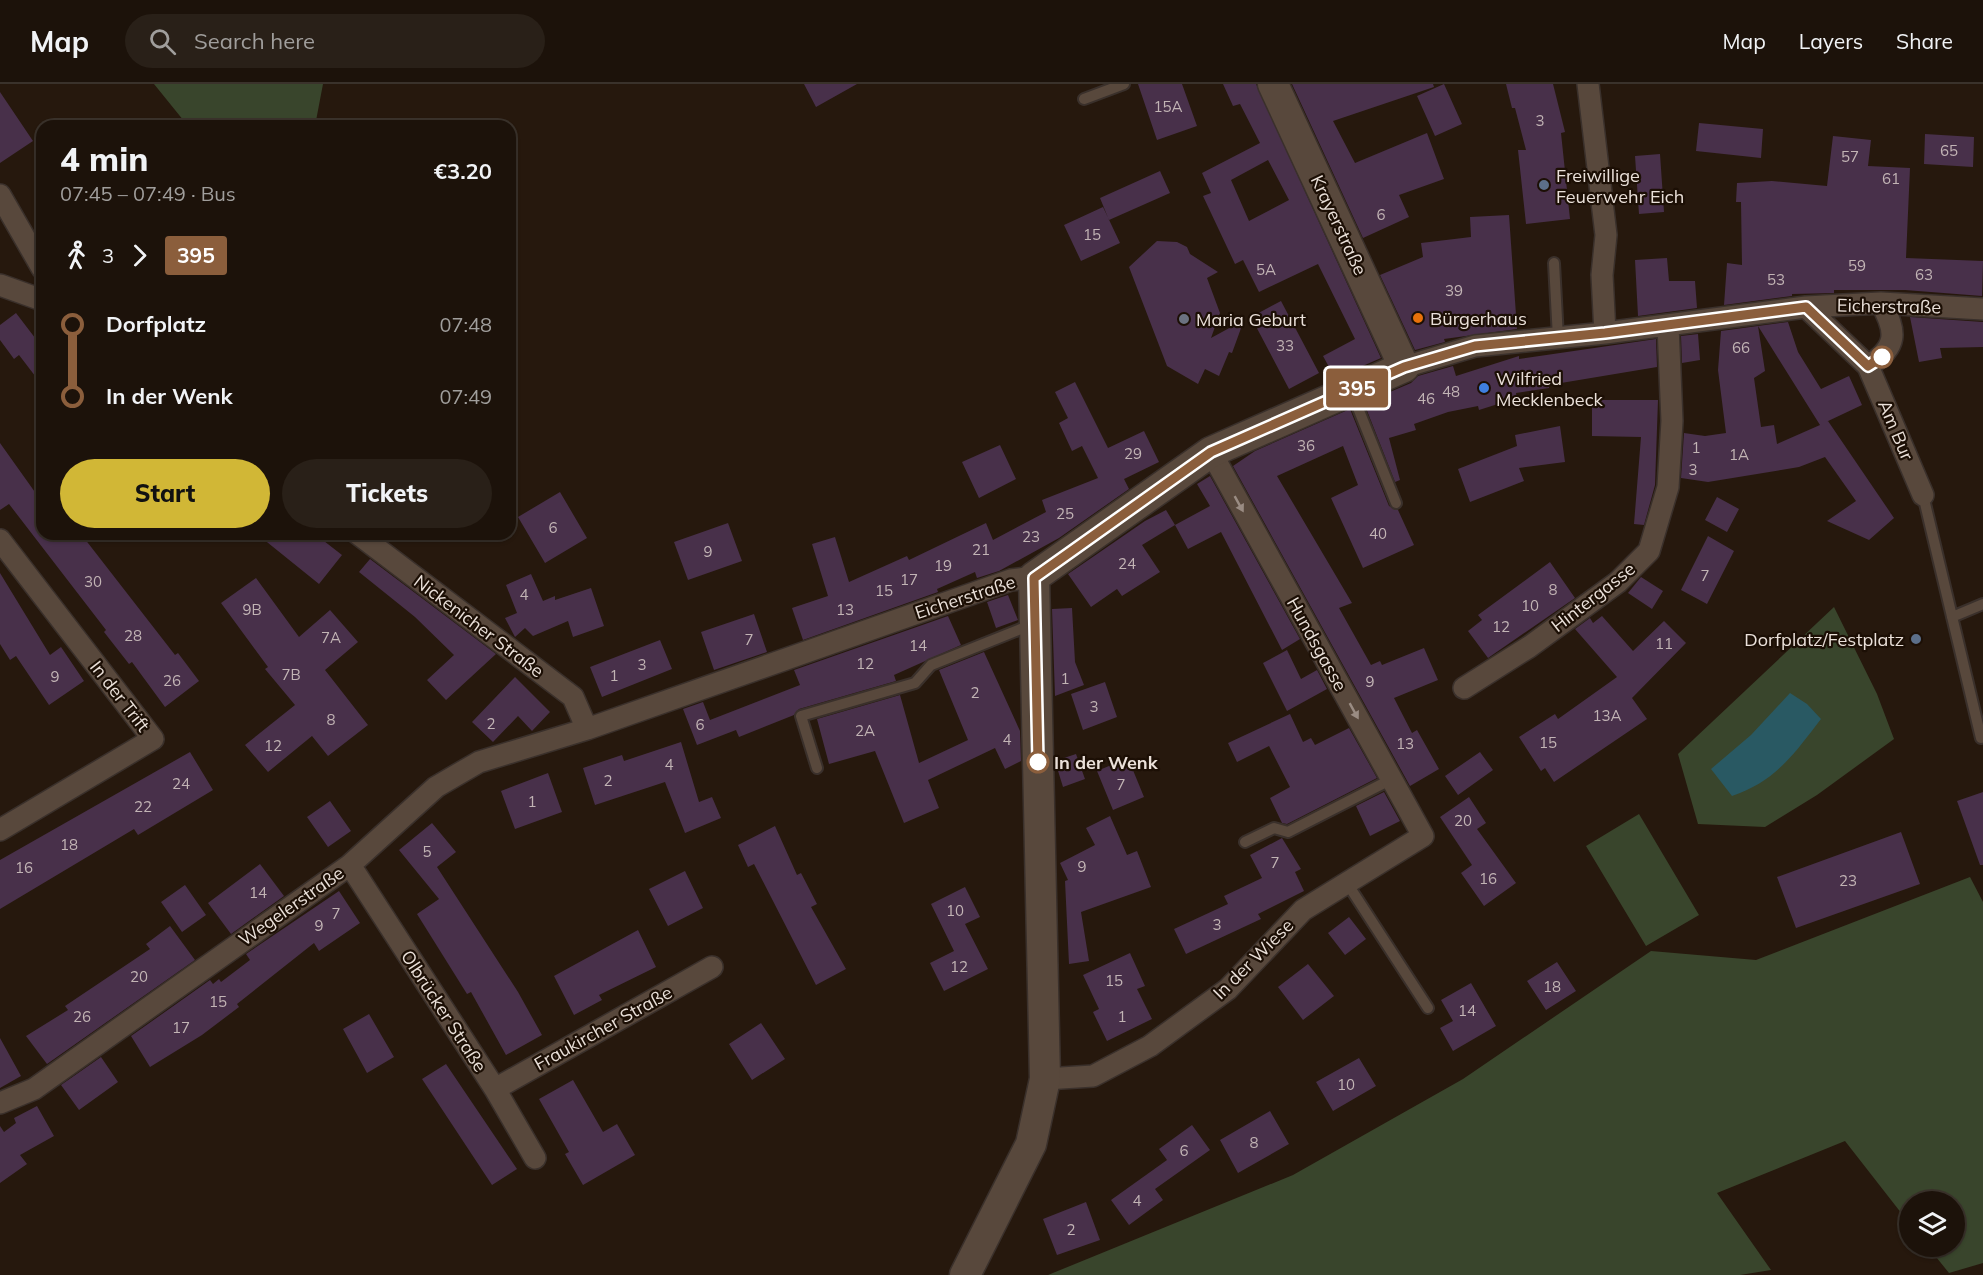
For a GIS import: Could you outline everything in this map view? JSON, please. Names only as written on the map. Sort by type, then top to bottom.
[{"type":"street","name":"Krayerstraße","points":[[1273,84],[1404,367]]},
{"type":"street","points":[[1588,84],[1606,235],[1602,275],[1605,333]]},
{"type":"street","points":[[0,195],[36,258]]},
{"type":"street","points":[[0,285],[36,298]]},
{"type":"street","name":"Eicherstraße","points":[[587,729],[1011,580],[1034,578],[1211,452],[1404,367],[1475,346],[1605,333],[1806,307],[1881,303],[1983,309]]},
{"type":"street","points":[[1868,366],[1882,357],[1892,342],[1892,324],[1881,303]]},
{"type":"street","name":"Am Bur","points":[[1806,307],[1868,366],[1923,495]]},
{"type":"street","name":"Hintergasse","points":[[1464,688],[1529,647],[1618,582],[1649,551],[1668,488],[1672,421],[1668,325]]},
{"type":"street","name":"Hundsgasse","points":[[1211,452],[1423,836]]},
{"type":"street","name":"In der Trift","points":[[0,540],[153,740],[0,830]]},
{"type":"street","name":"Nickenicher Straße","points":[[366,540],[573,697],[587,729]]},
{"type":"street","points":[[965,1275],[1031,1144],[1045,1079],[1034,578]]},
{"type":"street","name":"Wegelerstraße","points":[[0,1103],[34,1089],[350,865],[436,787],[479,762],[587,729]]},
{"type":"street","name":"In der Wiese","points":[[1045,1079],[1093,1076],[1150,1046],[1228,989],[1303,910],[1423,836]]},
{"type":"street","name":"Olbrücker Straße","points":[[350,865],[495,1089],[535,1158]]},
{"type":"street","name":"Fraukircher Straße","points":[[495,1089],[712,967]]},
{"type":"lane","points":[[1084,99],[1124,84]]},
{"type":"lane","points":[[1554,263],[1558,338]]},
{"type":"lane","points":[[1351,390],[1396,503]]},
{"type":"lane","points":[[1923,495],[1981,738]]},
{"type":"lane","points":[[1952,617],[1983,604]]},
{"type":"lane","points":[[817,768],[801,716],[915,683],[931,665],[1036,623]]},
{"type":"lane","points":[[1245,842],[1274,828],[1288,832],[1392,779]]},
{"type":"lane","points":[[1347,883],[1428,1008]]},
{"type":"green space","points":[[154,84],[323,84],[316,120],[183,120]]},
{"type":"green space","points":[[1834,607],[1877,694],[1894,739],[1817,795],[1765,827],[1698,824],[1678,754]]},
{"type":"green space","points":[[1639,814],[1699,915],[1646,946],[1586,846]]},
{"type":"green space","points":[[1970,877],[1983,902],[1983,1263],[1949,1273],[1936,1257],[1965,1257],[1965,1191],[1899,1191],[1899,1210],[1845,1141],[1717,1193],[1771,1270],[1740,1275],[1048,1275],[1293,1175],[1463,1079],[1651,951],[1756,960]]},
{"type":"water","points":[[1790,693],[1807,704],[1821,719],[1783,765],[1761,783],[1732,796],[1711,769],[1751,735]]},
{"type":"building","points":[[804,84],[857,84],[816,107]]},
{"type":"building","points":[[1138,84],[1182,84],[1197,126],[1157,140]]},
{"type":"building","points":[[1223,84],[1256,84],[1381,358],[1335,378],[1323,356],[1355,339],[1318,264],[1259,292],[1243,260],[1235,264],[1203,196],[1211,193],[1202,173],[1260,143],[1240,104],[1233,106]],"holes":[[[1268,160],[1289,200],[1249,221],[1231,180]]]},
{"type":"building","points":[[1292,84],[1433,84],[1434,87],[1333,121],[1355,163],[1427,133],[1444,179],[1399,195],[1409,217],[1363,238]]},
{"type":"building","points":[[1444,84],[1462,124],[1435,136],[1417,96]]},
{"type":"building","points":[[1506,84],[1553,84],[1565,132],[1561,133],[1570,219],[1526,224],[1518,150],[1526,150]]},
{"type":"building","points":[[0,92],[33,141],[0,163]]},
{"type":"building","points":[[1699,123],[1763,129],[1761,158],[1696,151]]},
{"type":"building","points":[[1925,134],[1974,137],[1973,167],[1924,164]]},
{"type":"building","points":[[1833,136],[1871,140],[1868,166],[1910,168],[1906,258],[1983,261],[1982,296],[1905,290],[1834,290],[1834,293],[1792,294],[1792,296],[1724,305],[1727,263],[1742,265],[1741,202],[1736,202],[1737,183],[1772,181],[1827,186]]},
{"type":"building","points":[[1660,154],[1664,212],[1639,214],[1635,156]]},
{"type":"building","points":[[1160,171],[1170,193],[1109,220],[1100,198]]},
{"type":"building","points":[[1103,207],[1120,243],[1081,261],[1064,225]]},
{"type":"building","points":[[1509,215],[1517,329],[1444,339],[1445,342],[1415,350],[1380,275],[1423,257],[1421,243],[1471,237],[1470,217]]},
{"type":"building","name":"Maria Geburt","points":[[1157,241],[1177,242],[1187,247],[1190,254],[1218,272],[1207,278],[1220,313],[1211,338],[1244,320],[1232,353],[1229,352],[1219,376],[1205,369],[1198,384],[1167,366],[1129,267]]},
{"type":"building","points":[[1667,258],[1669,281],[1695,281],[1697,308],[1638,316],[1635,260]]},
{"type":"building","points":[[1281,301],[1319,373],[1289,389],[1251,317]]},
{"type":"building","points":[[16,313],[36,339],[36,377],[19,355],[14,359],[0,340],[0,325]]},
{"type":"building","points":[[1910,317],[1983,322],[1983,347],[1940,348],[1942,358],[1919,362]]},
{"type":"building","points":[[1788,322],[1798,352],[1821,389],[1849,376],[1862,405],[1828,421],[1894,518],[1869,540],[1827,521],[1856,501],[1825,457],[1799,467],[1708,482],[1681,478],[1684,433],[1705,436],[1726,433],[1718,370],[1721,331],[1758,326]],"holes":[[[1758,326],[1820,425],[1777,444],[1774,425],[1761,427],[1754,378],[1765,371]]]},
{"type":"building","points":[[1698,334],[1700,360],[1682,363],[1681,336]]},
{"type":"building","points":[[1656,339],[1657,367],[1549,385],[1549,388],[1516,393],[1517,398],[1479,410],[1478,406],[1448,412],[1414,424],[1416,430],[1389,438],[1400,480],[1395,482],[1364,403],[1411,383],[1418,376],[1453,366],[1456,376],[1519,356],[1519,359]]},
{"type":"building","points":[[1075,382],[1108,448],[1144,431],[1159,462],[1124,479],[1129,489],[1059,538],[999,571],[977,578],[975,572],[937,589],[938,592],[803,640],[792,608],[828,596],[812,544],[835,537],[849,582],[907,556],[909,560],[986,523],[993,540],[1046,512],[1042,500],[1098,478],[1082,446],[1072,451],[1059,423],[1068,418],[1055,392]]},
{"type":"building","points":[[1592,400],[1658,400],[1655,485],[1644,525],[1634,524],[1641,437],[1592,436]]},
{"type":"building","points":[[1350,409],[1389,506],[1398,510],[1414,545],[1363,568],[1331,498],[1358,485],[1343,446],[1277,476],[1352,603],[1339,608],[1371,665],[1380,661],[1382,665],[1424,648],[1438,680],[1394,698],[1412,733],[1417,730],[1439,769],[1410,786],[1233,466],[1255,451]]},
{"type":"building","points":[[1560,426],[1565,462],[1519,468],[1524,481],[1470,502],[1458,469],[1517,446],[1515,435]]},
{"type":"building","points":[[0,443],[36,494],[36,539],[9,504],[0,510]]},
{"type":"building","points":[[1000,445],[1016,479],[979,498],[962,462]]},
{"type":"building","points":[[1210,476],[1300,639],[1282,650],[1221,532],[1188,549],[1175,525],[1210,506],[1197,484]]},
{"type":"building","points":[[560,492],[587,538],[545,563],[518,517]]},
{"type":"building","points":[[1717,497],[1739,509],[1727,532],[1705,520]]},
{"type":"building","points":[[1166,510],[1175,525],[1142,545],[1160,572],[1122,596],[1117,589],[1091,607],[1068,574],[1145,521]]},
{"type":"building","points":[[728,523],[742,561],[688,580],[674,542]]},
{"type":"building","points":[[1708,536],[1734,551],[1707,604],[1681,590]]},
{"type":"building","points":[[37,540],[86,540],[175,655],[178,653],[199,681],[165,707],[132,662],[129,664],[104,632],[106,630]]},
{"type":"building","points":[[264,540],[323,540],[342,555],[319,584]]},
{"type":"building","points":[[370,559],[496,654],[446,700],[427,680],[454,655],[415,617],[359,572]]},
{"type":"building","points":[[1550,562],[1575,598],[1488,658],[1468,631],[1482,620],[1478,615]]},
{"type":"building","points":[[0,573],[50,655],[61,647],[84,681],[49,705],[16,656],[10,660],[0,644]]},
{"type":"building","points":[[531,574],[543,601],[555,596],[555,600],[591,588],[604,626],[573,637],[568,621],[533,636],[525,628],[515,637],[505,618],[517,613],[506,585]]},
{"type":"building","points":[[1641,577],[1663,591],[1652,609],[1628,593]]},
{"type":"building","points":[[256,578],[299,637],[330,610],[358,642],[325,670],[368,725],[328,756],[312,736],[268,772],[245,745],[295,705],[265,669],[268,667],[221,603]]},
{"type":"building","points":[[1008,595],[1018,620],[996,628],[987,602]]},
{"type":"building","points":[[1072,608],[1075,662],[1084,685],[1055,696],[1052,609]]},
{"type":"building","points":[[754,614],[767,652],[714,670],[701,632]]},
{"type":"building","points":[[948,616],[961,645],[894,675],[896,681],[799,709],[794,715],[739,737],[736,730],[697,745],[683,709],[703,702],[710,720],[800,685],[794,670]]},
{"type":"building","points":[[1602,616],[1633,651],[1664,621],[1686,643],[1632,698],[1647,719],[1554,782],[1545,768],[1541,771],[1519,737],[1555,714],[1558,719],[1617,677],[1575,629],[1590,618],[1593,623]]},
{"type":"building","points":[[660,640],[672,669],[602,697],[590,667]]},
{"type":"building","points":[[1287,650],[1301,679],[1317,670],[1327,689],[1287,711],[1263,663]]},
{"type":"building","points":[[984,652],[1020,731],[1021,761],[1005,769],[995,748],[928,780],[939,808],[904,823],[875,751],[829,764],[817,719],[900,695],[919,763],[968,740],[939,670]]},
{"type":"building","points":[[515,677],[550,712],[532,731],[518,716],[493,742],[472,722]]},
{"type":"building","points":[[1105,682],[1117,717],[1083,730],[1071,694]]},
{"type":"building","points":[[1290,714],[1303,742],[1311,738],[1315,745],[1349,728],[1377,778],[1287,824],[1282,823],[1270,798],[1290,787],[1269,746],[1237,762],[1228,743]]},
{"type":"building","points":[[681,742],[699,802],[712,797],[721,818],[685,833],[665,782],[595,805],[583,768],[622,755],[624,761]]},
{"type":"building","points":[[190,752],[213,790],[138,835],[134,829],[0,909],[0,860]]},
{"type":"building","points":[[1480,752],[1493,770],[1458,795],[1445,776]]},
{"type":"building","points":[[1076,754],[1085,779],[1063,787],[1055,761]]},
{"type":"building","points":[[1128,758],[1144,797],[1113,810],[1097,771]]},
{"type":"building","points":[[548,773],[562,812],[515,829],[501,791]]},
{"type":"building","points":[[1384,792],[1400,821],[1370,836],[1356,806]]},
{"type":"building","points":[[1983,792],[1983,865],[1980,865],[1957,801]]},
{"type":"building","points":[[1469,797],[1486,823],[1477,829],[1516,883],[1484,906],[1461,873],[1472,865],[1440,817]]},
{"type":"building","points":[[330,801],[351,831],[328,847],[307,817]]},
{"type":"building","points":[[1110,816],[1127,855],[1137,851],[1151,887],[1081,912],[1089,961],[1069,964],[1065,881],[1068,880],[1060,863],[1095,845],[1086,828]]},
{"type":"building","points":[[432,823],[456,852],[437,867],[518,992],[542,1035],[506,1055],[471,992],[467,994],[417,914],[439,899],[399,850]]},
{"type":"building","points":[[775,826],[797,875],[801,873],[817,904],[811,907],[846,969],[816,985],[754,864],[748,867],[738,845]]},
{"type":"building","points":[[1901,832],[1920,884],[1796,928],[1777,877]]},
{"type":"building","points":[[1282,838],[1301,869],[1295,872],[1304,891],[1258,914],[1261,919],[1186,954],[1174,929],[1228,904],[1224,896],[1262,878],[1250,855]]},
{"type":"building","points":[[260,864],[284,896],[231,934],[208,903]]},
{"type":"building","points":[[685,871],[703,908],[668,926],[649,889]]},
{"type":"building","points":[[185,885],[206,915],[182,932],[161,902]]},
{"type":"building","points":[[965,887],[980,917],[965,924],[988,969],[944,991],[930,963],[954,951],[931,904]]},
{"type":"building","points":[[339,891],[360,923],[319,951],[314,943],[237,1004],[239,1007],[202,1035],[150,1067],[131,1036],[210,980],[213,984],[219,979],[221,982],[250,960],[246,954]]},
{"type":"building","points":[[1349,917],[1366,939],[1345,955],[1328,933]]},
{"type":"building","points":[[170,926],[195,960],[47,1064],[26,1036],[68,1010],[65,1006],[150,949],[146,944]]},
{"type":"building","points":[[638,930],[656,967],[599,995],[602,1000],[574,1015],[554,976]]},
{"type":"building","points":[[1130,953],[1145,986],[1137,989],[1152,1019],[1107,1041],[1093,1012],[1099,1009],[1083,975]]},
{"type":"building","points":[[1557,962],[1576,991],[1546,1010],[1527,981]]},
{"type":"building","points":[[1308,964],[1334,996],[1303,1020],[1278,987]]},
{"type":"building","points":[[1471,983],[1496,1026],[1453,1051],[1440,1028],[1453,1021],[1441,1000]]},
{"type":"building","points":[[369,1014],[394,1057],[367,1073],[343,1029]]},
{"type":"building","points":[[761,1023],[785,1059],[752,1080],[729,1044]]},
{"type":"building","points":[[0,1038],[21,1076],[0,1088]]},
{"type":"building","points":[[101,1057],[118,1082],[79,1110],[61,1085]]},
{"type":"building","points":[[1359,1058],[1376,1086],[1333,1111],[1316,1082]]},
{"type":"building","points":[[446,1064],[517,1169],[492,1185],[422,1079]]},
{"type":"building","points":[[573,1080],[603,1132],[617,1124],[635,1155],[583,1185],[565,1154],[569,1152],[539,1099]]},
{"type":"building","points":[[37,1106],[54,1136],[20,1155],[27,1164],[0,1183],[0,1126],[4,1132],[16,1123],[14,1118]]},
{"type":"building","points":[[1270,1111],[1289,1144],[1238,1173],[1220,1140]]},
{"type":"building","points":[[1192,1125],[1210,1150],[1155,1189],[1163,1200],[1129,1225],[1111,1200],[1167,1160],[1159,1149]]},
{"type":"building","points":[[1086,1202],[1100,1240],[1057,1255],[1043,1219]]},
{"type":"bus line","name":"395","points":[[1038,762],[1034,578],[1211,452],[1404,367],[1475,346],[1605,333],[1806,307],[1868,366],[1882,357]]},
{"type":"place","name":"Freiwillige Feuerwehr Eich","points":[[1544,185]]},
{"type":"place","name":"Bürgerhaus","points":[[1418,318]]},
{"type":"place","name":"Maria Geburt","points":[[1184,319]]},
{"type":"place","name":"Wilfried Mecklenbeck","points":[[1484,388]]},
{"type":"place","name":"Dorfplatz/Festplatz","points":[[1916,639]]},
{"type":"place","name":"In der Wenk","points":[[1038,762]]}]
